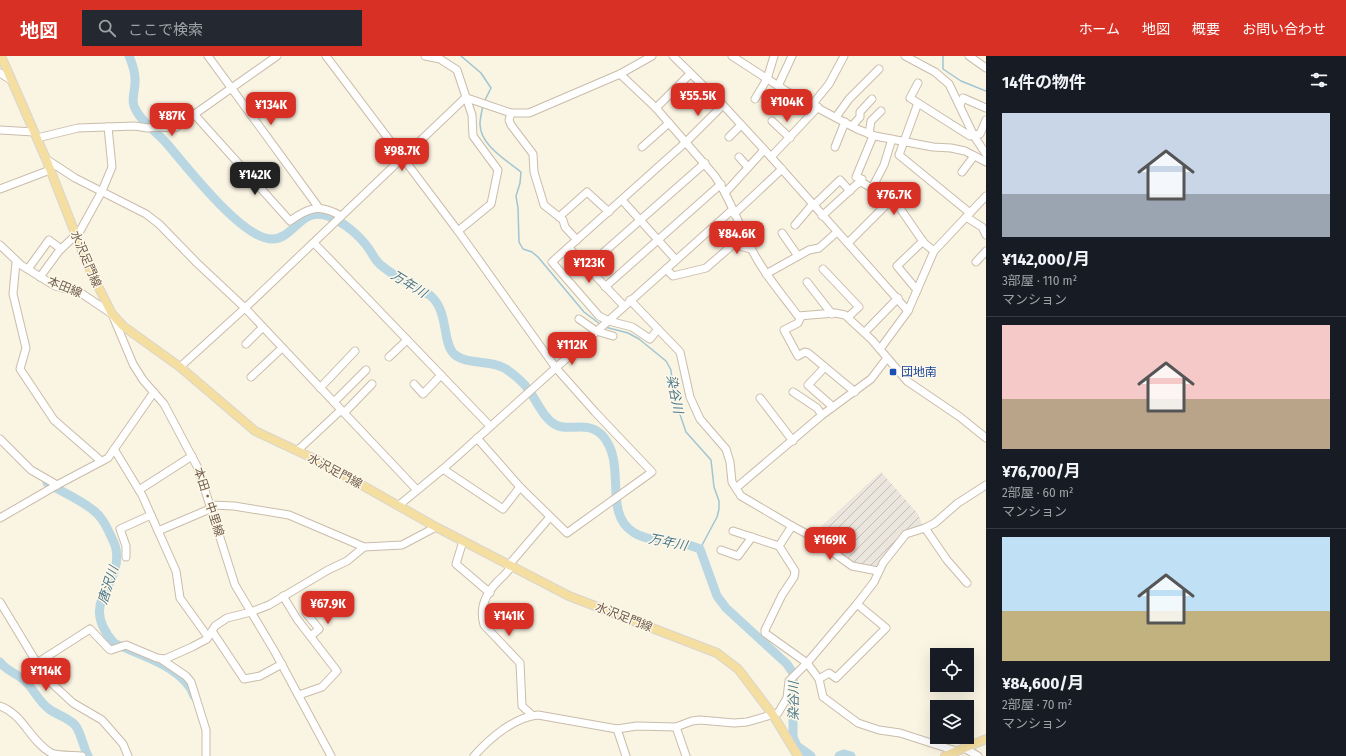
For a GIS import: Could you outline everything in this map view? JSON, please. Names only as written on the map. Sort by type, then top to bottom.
[{"type":"main road","name":"水沢足門線","points":[[1,56],[46,159],[88,266],[112,314],[123,326],[180,367],[255,431],[321,462],[436,528],[576,599],[717,653],[738,669],[773,715],[798,756]]},
{"type":"main road","points":[[945,756],[986,739]]},
{"type":"street","points":[[208,56],[319,208]]},
{"type":"street","points":[[0,130],[35,135],[78,128],[175,128],[277,56]]},
{"type":"street","points":[[326,56],[458,231],[556,368],[652,472],[567,533],[520,487],[477,438]]},
{"type":"street","points":[[425,56],[440,59],[454,67],[467,98],[472,115],[473,136],[497,168],[498,172],[491,204],[458,231]]},
{"type":"street","points":[[467,98],[510,113],[529,113],[620,74],[652,56]]},
{"type":"street","points":[[673,56],[723,105],[771,157],[908,311]]},
{"type":"street","points":[[732,56],[778,86],[871,135],[933,147],[951,148],[986,162]]},
{"type":"street","points":[[755,99],[767,79],[774,56]]},
{"type":"street","points":[[778,86],[792,56]]},
{"type":"street","points":[[771,157],[790,138],[815,106],[844,56]]},
{"type":"street","points":[[905,56],[941,76],[950,84],[974,136],[986,154]]},
{"type":"street","points":[[969,56],[986,68]]},
{"type":"street","points":[[836,117],[849,99],[879,69]]},
{"type":"street","points":[[0,73],[11,80]]},
{"type":"street","points":[[620,74],[656,108],[705,163],[721,184],[751,249],[766,274],[798,316],[841,314],[848,317],[865,332],[907,381],[960,417],[986,438]]},
{"type":"street","points":[[656,108],[690,74]]},
{"type":"street","points":[[918,82],[910,98],[970,136],[980,134],[986,120]]},
{"type":"street","points":[[180,367],[245,308],[467,98]]},
{"type":"street","points":[[960,105],[963,98],[986,108]]},
{"type":"street","points":[[852,126],[860,116],[860,112],[872,99]]},
{"type":"street","points":[[918,103],[899,156],[982,227],[986,234]]},
{"type":"street","points":[[613,336],[602,326],[593,311],[552,262],[686,142],[723,105]]},
{"type":"street","points":[[881,111],[871,121],[871,135],[856,177],[862,179],[861,182],[872,188],[892,196],[923,241],[934,251]]},
{"type":"street","points":[[510,113],[509,120],[511,125],[532,154],[534,172],[544,205],[563,220],[565,227],[577,240]]},
{"type":"street","points":[[194,114],[290,221],[305,211],[319,208],[326,208],[341,216]]},
{"type":"street","points":[[772,121],[790,138]]},
{"type":"street","points":[[835,147],[845,122]]},
{"type":"street","points":[[642,147],[669,123]]},
{"type":"street","points":[[729,137],[741,125]]},
{"type":"street","points":[[40,277],[61,249],[75,236],[102,191],[112,167],[108,127]]},
{"type":"street","points":[[872,188],[884,165],[892,139]]},
{"type":"street","points":[[725,193],[764,150]]},
{"type":"street","points":[[962,172],[974,156]]},
{"type":"street","points":[[739,157],[748,167]]},
{"type":"street","points":[[46,159],[75,178],[154,219],[245,308],[262,328],[416,489]]},
{"type":"street","points":[[587,267],[705,163]]},
{"type":"street","points":[[398,506],[416,489],[443,469],[630,300],[782,169]]},
{"type":"street","points":[[0,189],[50,170]]},
{"type":"street","points":[[795,225],[813,205],[840,180],[850,190]]},
{"type":"street","points":[[822,216],[861,182]]},
{"type":"street","points":[[605,287],[721,184]]},
{"type":"street","points":[[559,217],[587,192],[609,212]]},
{"type":"street","points":[[880,349],[908,311],[934,251],[986,196]]},
{"type":"street","points":[[848,243],[893,198]]},
{"type":"street","points":[[622,200],[676,260]]},
{"type":"street","points":[[766,274],[809,250],[819,248],[837,232]]},
{"type":"street","points":[[782,233],[798,256]]},
{"type":"street","points":[[666,269],[673,276],[706,268],[744,235]]},
{"type":"street","points":[[28,269],[50,240],[61,249]]},
{"type":"street","points":[[917,290],[897,266],[923,241]]},
{"type":"street","points":[[736,242],[739,246],[751,249]]},
{"type":"street","points":[[314,243],[490,426]]},
{"type":"street","name":"本田線","points":[[0,245],[16,262],[40,277],[55,286],[81,293],[112,314]]},
{"type":"street","points":[[569,248],[624,306]]},
{"type":"street","points":[[976,262],[986,251]]},
{"type":"street","points":[[16,262],[13,294],[26,348],[20,369],[54,420],[102,462]]},
{"type":"street","points":[[823,268],[859,307],[848,317]]},
{"type":"street","points":[[807,282],[832,314]]},
{"type":"street","points":[[865,332],[898,298]]},
{"type":"street","points":[[630,300],[680,352],[690,397],[700,419],[726,449],[730,462],[732,482],[741,496],[808,535],[852,566],[878,571]]},
{"type":"street","name":"本田・中里線","points":[[112,314],[133,364],[143,380],[154,392],[172,417],[192,456],[202,478],[232,578],[250,612],[282,664],[331,756]]},
{"type":"street","points":[[801,317],[798,323],[784,330],[798,356],[806,352],[855,392]]},
{"type":"street","points":[[579,319],[602,326],[632,327],[650,339],[658,329]]},
{"type":"street","points":[[246,344],[262,328]]},
{"type":"street","points":[[389,357],[407,340]]},
{"type":"street","points":[[251,377],[282,348]]},
{"type":"street","points":[[320,388],[355,351]]},
{"type":"street","points":[[736,488],[822,415],[871,379],[887,358]]},
{"type":"street","points":[[825,367],[808,385],[833,407]]},
{"type":"street","points":[[334,402],[366,370]]},
{"type":"street","points":[[414,384],[423,394],[441,376]]},
{"type":"street","points":[[297,451],[372,384]]},
{"type":"street","points":[[0,518],[56,485],[108,458],[154,392]]},
{"type":"street","points":[[793,392],[817,408],[822,415]]},
{"type":"street","points":[[760,398],[792,441]]},
{"type":"street","points":[[0,439],[32,470],[56,485]]},
{"type":"street","points":[[114,449],[139,490],[151,514],[176,571],[180,598],[210,634],[244,679],[260,676],[282,664]]},
{"type":"street","points":[[139,490],[192,456]]},
{"type":"street","points":[[443,469],[504,509],[520,487]]},
{"type":"street","points":[[474,756],[486,743],[508,727],[532,715],[618,728],[637,726],[676,726],[700,720],[734,723],[747,722],[773,715],[778,712],[785,703],[789,681],[807,663],[857,604],[874,582],[878,571],[906,534],[935,523],[958,503],[986,485]]},
{"type":"street","points":[[158,531],[211,507],[234,506],[289,515],[364,548],[402,545],[436,528]]},
{"type":"street","points":[[126,557],[126,546],[120,529],[151,514]]},
{"type":"street","points":[[532,715],[522,706],[520,663],[484,624],[481,610],[490,592],[499,580],[507,574],[509,566],[550,517]]},
{"type":"street","points":[[779,546],[792,526]]},
{"type":"street","points":[[925,528],[947,560],[967,583]]},
{"type":"street","points":[[733,531],[779,546],[795,571],[794,577],[782,595],[765,630],[765,633],[807,663],[819,679],[823,697],[853,721],[879,730],[912,736],[978,756]]},
{"type":"street","points":[[721,550],[738,556],[752,537]]},
{"type":"street","points":[[463,541],[456,564],[490,592]]},
{"type":"street","points":[[161,659],[192,647],[210,634],[215,626],[235,614],[250,612],[269,605],[347,561],[364,548]]},
{"type":"street","points":[[283,596],[297,619],[337,671],[322,687],[299,695]]},
{"type":"street","points":[[0,602],[7,616],[49,682],[69,700],[106,724],[123,744],[128,756]]},
{"type":"street","points":[[819,679],[829,673],[836,678],[886,628],[857,604]]},
{"type":"street","points":[[297,619],[308,611],[319,629],[311,636]]},
{"type":"street","points":[[0,619],[7,616]]},
{"type":"street","points":[[37,663],[90,630],[108,649],[111,650],[126,645],[161,659],[186,676],[191,682],[206,730],[206,756]]},
{"type":"street","points":[[0,706],[12,713],[27,727],[33,737],[51,753],[82,756]]},
{"type":"street","points":[[676,726],[686,756]]},
{"type":"street","points":[[618,728],[626,756]]},
{"type":"shaded area","points":[[881,472],[918,514],[922,524],[912,529],[877,568],[854,565],[839,552],[814,536],[814,533]]},
{"type":"waterway","name":"万年川","points":[[129,56],[135,82],[133,103],[140,117],[164,140],[216,201],[246,228],[260,236],[272,239],[280,238],[287,234],[305,218],[312,215],[320,214],[341,223],[352,230],[361,239],[380,264],[393,274],[431,296],[437,303],[440,310],[448,343],[454,354],[466,360],[494,364],[506,369],[526,386],[547,418],[556,425],[561,427],[590,428],[602,435],[610,446],[615,473],[616,500],[624,523],[633,532],[643,537],[680,542],[700,549],[717,596],[726,608],[787,664],[793,673],[793,737],[797,746],[811,756]]},
{"type":"waterway","name":"染谷川","points":[[461,56],[481,73],[491,88],[484,102]]},
{"type":"waterway","points":[[943,56],[943,69],[961,81],[986,91]]},
{"type":"waterway","name":"染谷川","points":[[483,105],[480,124],[484,139],[501,157],[521,172],[520,183],[516,196],[518,208],[519,242],[523,249],[532,252],[538,257],[584,312],[600,324]]},
{"type":"waterway","name":"染谷川","points":[[605,327],[628,333],[639,339],[666,361],[671,370],[674,397],[686,432],[711,460],[714,487],[719,501],[719,509],[717,517],[700,549]]},
{"type":"waterway","name":"唐沢川","points":[[47,483],[82,502],[96,512],[104,522],[115,545],[116,562],[113,574],[100,605],[100,616],[104,628],[114,643],[148,657],[171,670],[181,677],[189,686],[194,696]]},
{"type":"waterway","points":[[0,662],[5,668],[25,681],[45,706],[75,725],[88,756]]},
{"type":"waterway","name":"染谷川","points":[[839,756],[844,754],[851,756]]},
{"type":"place","name":"団地南","points":[[893,372]]}]
